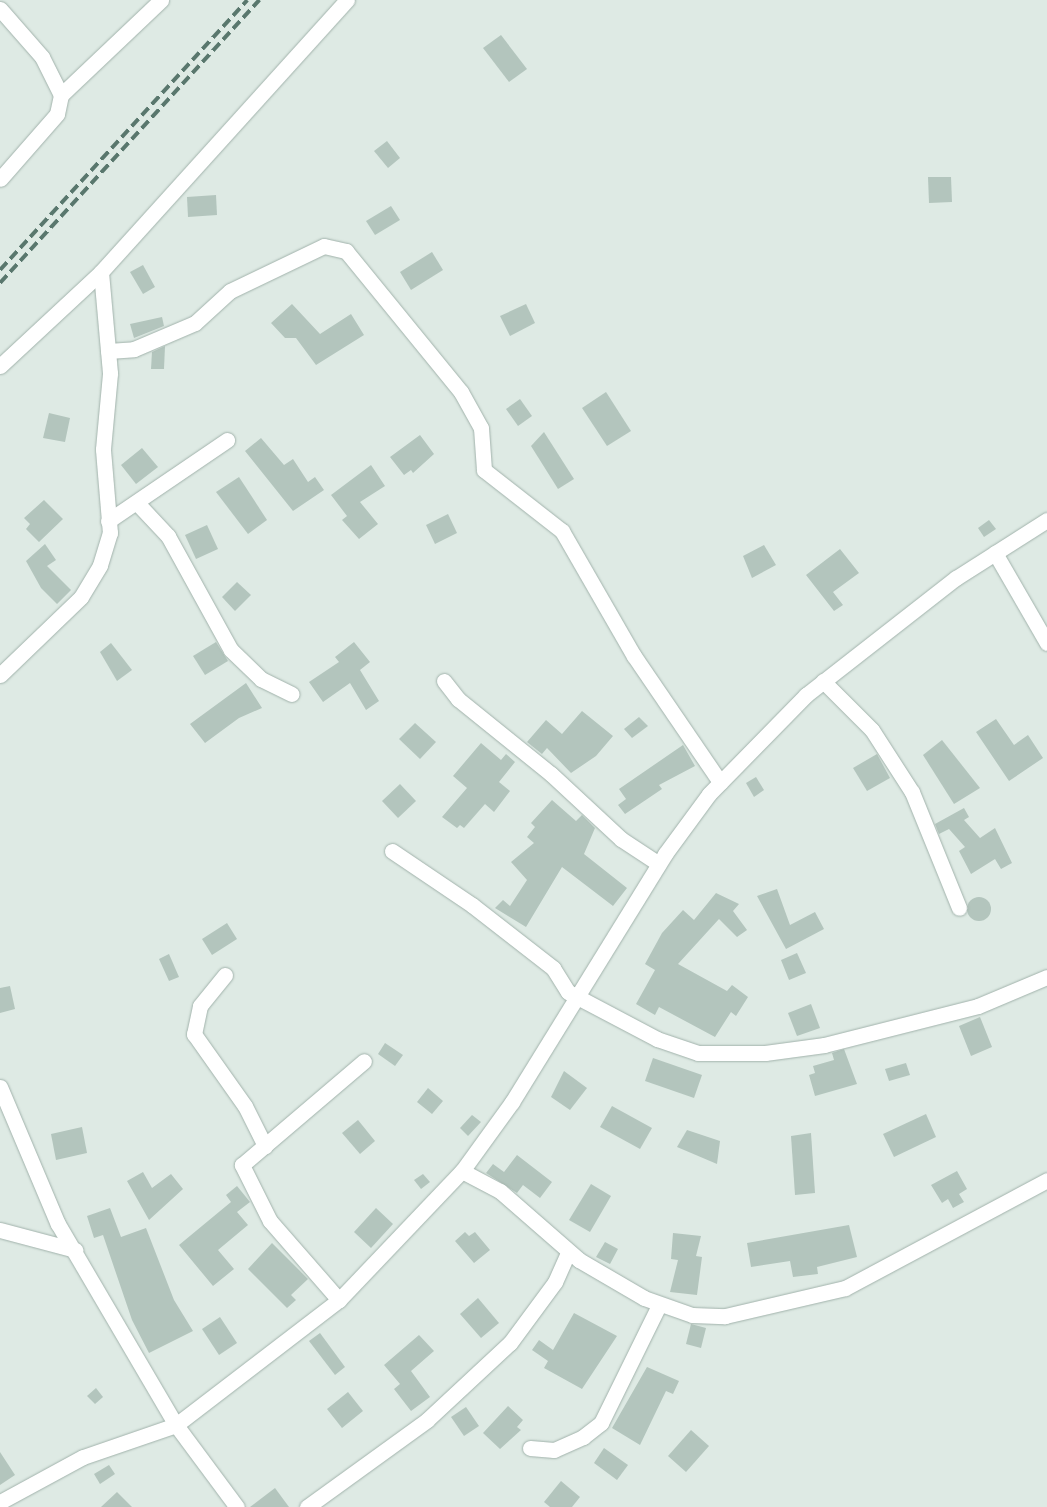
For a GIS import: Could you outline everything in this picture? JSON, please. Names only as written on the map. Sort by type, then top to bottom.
[{"type":"street","points":[[0,179],[57,114],[61,95],[161,0]]},
{"type":"street","points":[[0,366],[101,272],[348,0]]},
{"type":"street","points":[[0,9],[42,57],[61,95]]},
{"type":"street","points":[[108,351],[134,349],[195,323],[230,291],[324,246],[346,251],[461,392],[482,428],[484,470],[562,531],[634,656],[720,782]]},
{"type":"street","points":[[0,675],[81,597],[100,566],[110,533],[103,449],[110,373],[101,272]]},
{"type":"street","points":[[108,521],[138,504],[228,440]]},
{"type":"street","points":[[138,504],[168,536],[231,650],[261,679],[292,694]]},
{"type":"street","points":[[0,1502],[83,1457],[176,1425],[340,1300],[462,1171],[512,1102],[659,864],[720,782],[824,681],[995,553],[1047,520]]},
{"type":"street","points":[[995,553],[1047,643]]},
{"type":"street","points":[[444,681],[458,699],[551,774],[621,840],[659,864]]},
{"type":"street","points":[[824,681],[872,730],[912,792],[959,908]]},
{"type":"street","points":[[392,851],[472,905],[553,968],[568,992],[657,1039],[698,1053],[765,1053],[824,1045],[978,1006],[1047,976]]},
{"type":"street","points":[[225,975],[200,1006],[194,1034],[245,1106],[265,1146]]},
{"type":"street","points":[[340,1300],[270,1221],[242,1165],[364,1061]]},
{"type":"street","points":[[0,1087],[58,1224],[176,1425],[237,1507]]},
{"type":"street","points":[[462,1171],[500,1191],[568,1253],[659,1305],[692,1315],[726,1316],[845,1288],[1047,1180]]},
{"type":"street","points":[[0,1230],[74,1250]]},
{"type":"street","points":[[307,1507],[426,1420],[510,1343],[556,1282],[568,1253]]},
{"type":"street","points":[[530,1448],[554,1450],[583,1438],[601,1423],[659,1305]]},
{"type":"building","points":[[501,35],[527,69],[509,82],[483,48]]},
{"type":"building","points":[[387,141],[400,158],[388,168],[374,151]]},
{"type":"building","points":[[928,177],[951,177],[952,202],[929,203]]},
{"type":"building","points":[[216,195],[217,215],[188,217],[187,197]]},
{"type":"building","points":[[391,206],[400,220],[375,235],[366,221]]},
{"type":"building","points":[[432,252],[443,270],[411,290],[400,272]]},
{"type":"building","points":[[143,265],[155,287],[143,294],[130,272]]},
{"type":"building","points":[[292,304],[320,334],[351,314],[364,335],[316,365],[296,338],[285,338],[271,323]]},
{"type":"building","points":[[526,304],[535,323],[510,336],[500,316]]},
{"type":"building","points":[[162,317],[164,326],[134,338],[130,324]]},
{"type":"building","points":[[165,346],[164,369],[151,369],[152,352]]},
{"type":"building","points":[[606,392],[631,431],[607,446],[582,408]]},
{"type":"building","points":[[520,399],[532,416],[518,426],[506,409]]},
{"type":"building","points":[[49,413],[70,418],[65,442],[43,438]]},
{"type":"building","points":[[544,432],[574,479],[558,489],[531,446]]},
{"type":"building","points":[[420,435],[434,454],[413,473],[411,470],[404,475],[390,457]]},
{"type":"building","points":[[261,438],[284,465],[293,459],[308,482],[315,477],[324,490],[293,511],[245,451]]},
{"type":"building","points":[[142,448],[158,467],[136,484],[121,465]]},
{"type":"building","points":[[371,465],[385,486],[360,502],[378,524],[359,539],[342,520],[347,516],[331,495]]},
{"type":"building","points":[[239,477],[267,520],[248,534],[216,492]]},
{"type":"building","points":[[44,500],[63,519],[39,542],[26,529],[30,524],[24,518]]},
{"type":"building","points":[[448,514],[457,533],[435,544],[426,525]]},
{"type":"building","points":[[989,520],[996,529],[984,537],[978,528]]},
{"type":"building","points":[[207,525],[218,549],[196,559],[185,535]]},
{"type":"building","points":[[45,544],[56,560],[47,566],[71,590],[57,604],[41,588],[26,561]]},
{"type":"building","points":[[764,545],[776,565],[752,578],[743,556]]},
{"type":"building","points":[[840,549],[859,573],[833,592],[843,605],[834,611],[806,575]]},
{"type":"building","points":[[237,582],[251,595],[235,611],[222,597]]},
{"type":"building","points":[[216,642],[228,661],[205,675],[193,656]]},
{"type":"building","points":[[354,642],[370,662],[360,670],[379,701],[366,710],[350,683],[323,702],[309,682],[339,662],[335,657]]},
{"type":"building","points":[[111,643],[132,670],[117,681],[100,652]]},
{"type":"building","points":[[246,683],[262,708],[239,718],[205,743],[190,724]]},
{"type":"building","points":[[582,711],[613,736],[596,756],[571,773],[547,748],[542,754],[527,742],[546,720],[562,734]]},
{"type":"building","points":[[639,717],[648,726],[632,738],[624,729]]},
{"type":"building","points":[[996,719],[1014,745],[1028,735],[1043,758],[1009,781],[976,732]]},
{"type":"building","points":[[415,723],[436,742],[420,759],[399,739]]},
{"type":"building","points":[[942,740],[980,788],[954,804],[923,755]]},
{"type":"building","points":[[481,743],[501,760],[506,754],[515,762],[499,782],[510,791],[494,812],[485,804],[464,828],[460,825],[457,828],[442,817],[467,788],[453,776]]},
{"type":"building","points":[[683,745],[695,766],[659,785],[662,789],[625,814],[618,805],[626,799],[619,789]]},
{"type":"building","points":[[877,754],[890,778],[867,791],[853,768]]},
{"type":"building","points":[[756,777],[764,790],[754,797],[746,783]]},
{"type":"building","points":[[400,784],[416,801],[398,818],[382,801]]},
{"type":"building","points":[[552,800],[576,821],[582,815],[595,828],[584,854],[627,888],[613,906],[562,867],[526,927],[495,908],[503,900],[510,906],[527,880],[511,862],[534,843],[527,837],[535,827],[531,823]]},
{"type":"building","points":[[964,808],[969,817],[964,820],[980,838],[995,828],[1012,863],[1001,869],[995,859],[971,874],[959,851],[965,847],[949,829],[939,834],[935,824]]},
{"type":"building","points":[[777,889],[790,925],[815,912],[824,929],[786,949],[757,896]]},
{"type":"building","points":[[716,893],[739,904],[733,911],[747,930],[737,937],[719,919],[678,964],[727,991],[732,985],[748,997],[736,1016],[731,1012],[715,1037],[659,1007],[655,1015],[636,1004],[655,970],[645,964],[662,933],[683,910],[694,920]]},
{"type":"building","points":[[979,897],[988,900],[991,909],[988,918],[979,921],[970,918],[967,909],[970,900]]},
{"type":"building","points":[[227,923],[237,939],[212,955],[202,939]]},
{"type":"building","points":[[797,953],[806,973],[789,980],[781,960]]},
{"type":"building","points":[[169,954],[179,977],[169,981],[159,959]]},
{"type":"building","points":[[10,986],[15,1009],[0,1013],[0,988]]},
{"type":"building","points":[[811,1004],[820,1028],[797,1036],[788,1013]]},
{"type":"building","points":[[980,1017],[992,1047],[971,1056],[959,1026]]},
{"type":"building","points":[[385,1043],[403,1055],[395,1066],[378,1054]]},
{"type":"building","points":[[844,1049],[857,1084],[815,1096],[809,1075],[815,1073],[813,1066],[834,1060],[832,1053]]},
{"type":"building","points":[[653,1058],[702,1075],[694,1098],[645,1081]]},
{"type":"building","points":[[906,1063],[910,1075],[889,1081],[885,1069]]},
{"type":"building","points":[[564,1071],[587,1088],[570,1110],[551,1097]]},
{"type":"building","points":[[428,1088],[443,1101],[432,1114],[417,1102]]},
{"type":"building","points":[[612,1106],[652,1128],[640,1149],[600,1127]]},
{"type":"building","points":[[926,1114],[936,1137],[894,1157],[883,1134]]},
{"type":"building","points":[[472,1115],[481,1122],[468,1136],[460,1128]]},
{"type":"building","points":[[358,1120],[375,1141],[360,1154],[342,1133]]},
{"type":"building","points":[[82,1127],[87,1153],[56,1160],[51,1134]]},
{"type":"building","points":[[687,1130],[720,1141],[717,1164],[677,1147]]},
{"type":"building","points":[[811,1133],[815,1193],[795,1195],[791,1136]]},
{"type":"building","points":[[517,1155],[552,1182],[540,1198],[523,1185],[517,1193],[486,1173],[493,1164],[504,1172]]},
{"type":"building","points":[[957,1171],[967,1189],[959,1194],[964,1202],[953,1208],[948,1199],[942,1203],[931,1185]]},
{"type":"building","points":[[143,1172],[152,1188],[171,1174],[183,1189],[149,1220],[127,1181]]},
{"type":"building","points":[[423,1174],[430,1182],[421,1189],[414,1180]]},
{"type":"building","points":[[591,1184],[611,1196],[590,1232],[569,1220]]},
{"type":"building","points":[[237,1186],[250,1202],[237,1212],[248,1225],[218,1250],[234,1269],[213,1286],[179,1245],[231,1202],[226,1195]]},
{"type":"building","points":[[110,1208],[121,1237],[146,1228],[174,1300],[193,1331],[149,1353],[132,1320],[103,1235],[94,1238],[87,1216]]},
{"type":"building","points":[[376,1208],[393,1224],[371,1248],[354,1232]]},
{"type":"building","points":[[849,1225],[857,1257],[817,1267],[818,1274],[793,1277],[790,1261],[751,1267],[747,1243]]},
{"type":"building","points":[[465,1232],[469,1236],[475,1232],[490,1250],[474,1263],[455,1241]]},
{"type":"building","points":[[673,1233],[701,1236],[696,1256],[702,1257],[697,1295],[670,1292],[678,1260],[671,1259]]},
{"type":"building","points":[[605,1242],[618,1249],[610,1264],[596,1257]]},
{"type":"building","points":[[272,1243],[308,1279],[291,1295],[296,1300],[287,1308],[248,1269]]},
{"type":"building","points":[[478,1298],[499,1323],[481,1338],[460,1314]]},
{"type":"building","points":[[574,1313],[617,1336],[582,1389],[544,1368],[548,1361],[532,1350],[539,1340],[553,1350]]},
{"type":"building","points":[[220,1317],[237,1343],[219,1355],[202,1329]]},
{"type":"building","points":[[691,1324],[706,1328],[701,1348],[686,1344]]},
{"type":"building","points":[[320,1333],[345,1367],[335,1375],[309,1341]]},
{"type":"building","points":[[419,1335],[434,1351],[411,1371],[430,1397],[411,1411],[394,1389],[400,1384],[384,1365]]},
{"type":"building","points":[[647,1367],[679,1381],[673,1394],[666,1391],[640,1445],[612,1428]]},
{"type":"building","points":[[96,1388],[103,1397],[95,1404],[87,1396]]},
{"type":"building","points":[[348,1392],[363,1411],[342,1428],[327,1409]]},
{"type":"building","points":[[508,1406],[523,1420],[517,1427],[521,1430],[500,1449],[483,1433]]},
{"type":"building","points":[[466,1407],[479,1426],[464,1436],[451,1417]]},
{"type":"building","points":[[691,1430],[709,1446],[686,1472],[668,1456]]},
{"type":"building","points":[[604,1448],[628,1465],[617,1480],[594,1463]]},
{"type":"building","points":[[0,1452],[15,1475],[0,1485]]},
{"type":"building","points":[[109,1465],[115,1474],[100,1484],[94,1474]]},
{"type":"building","points":[[561,1481],[580,1497],[572,1507],[550,1507],[544,1502]]},
{"type":"building","points":[[275,1488],[289,1507],[250,1507]]},
{"type":"building","points":[[117,1492],[132,1507],[101,1507]]},
{"type":"railway","points":[[0,270],[247,0]]},
{"type":"railway","points":[[0,283],[259,0]]}]
